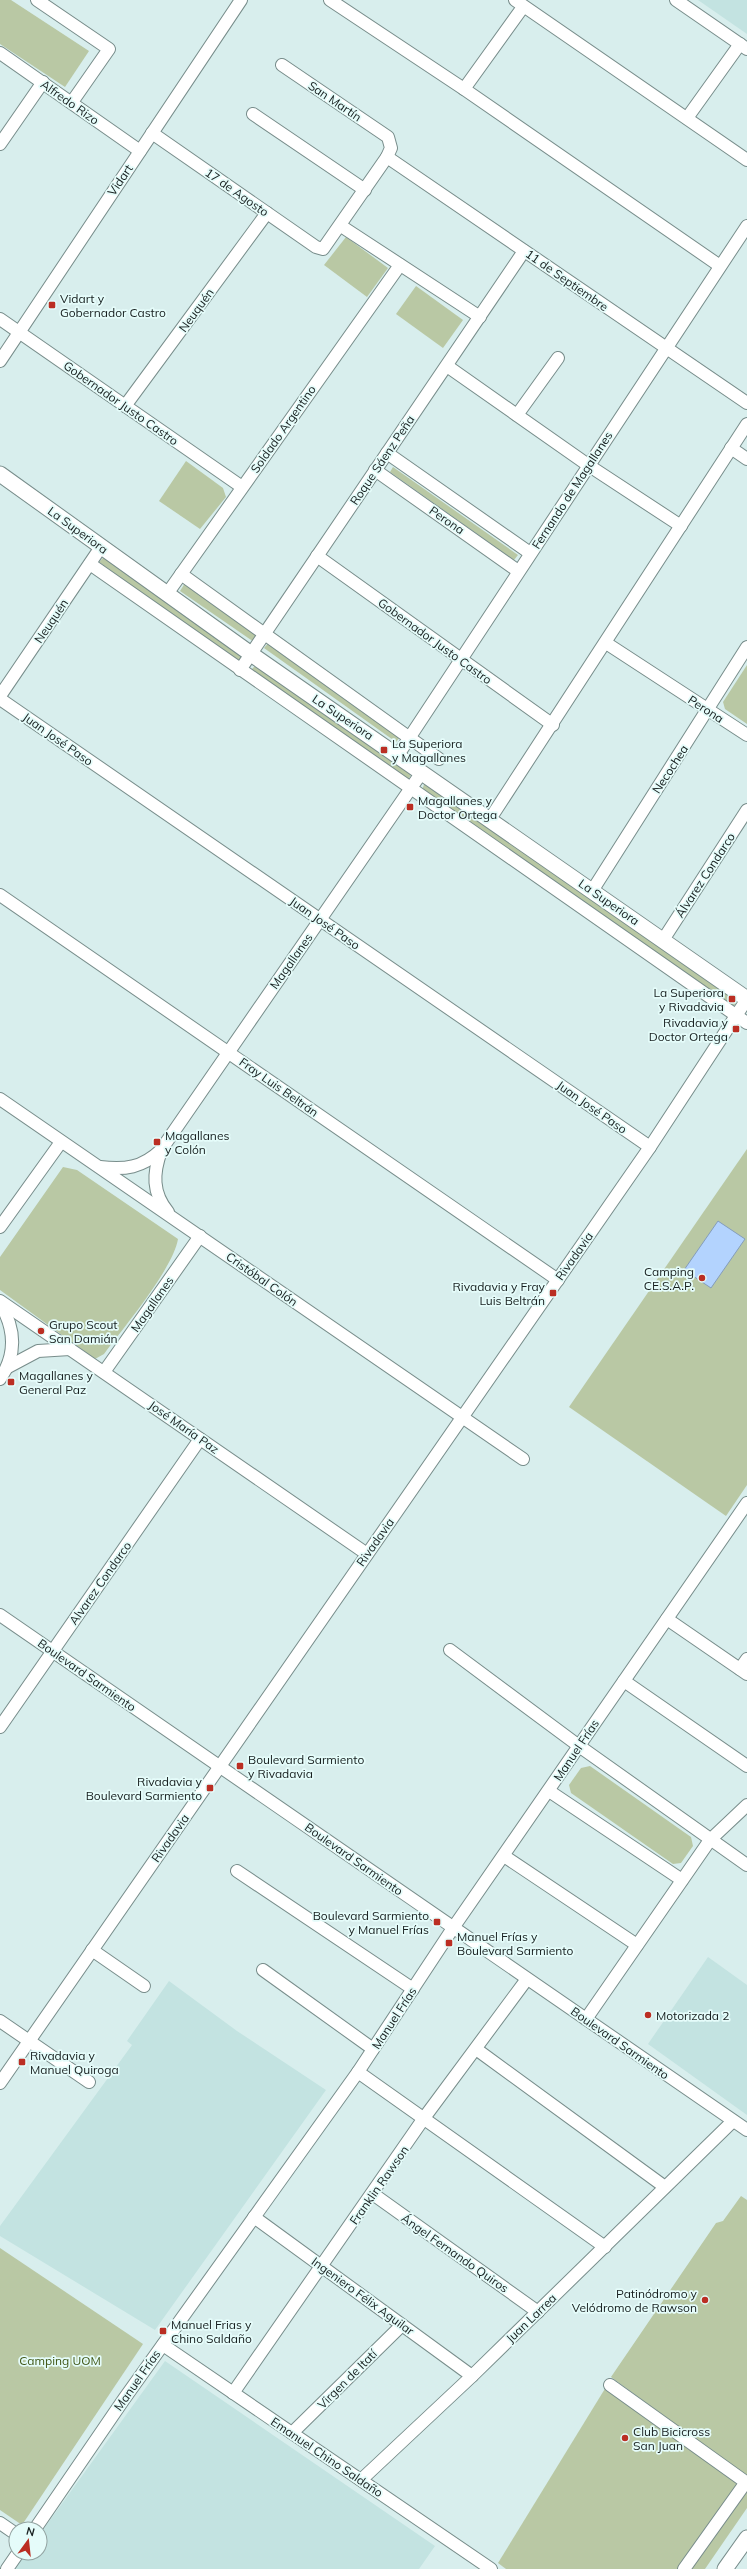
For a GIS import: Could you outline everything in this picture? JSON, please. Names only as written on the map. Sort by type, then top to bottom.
[{"type":"main road","name":"La Superiora","points":[[0,474],[251,654],[747,999]]},
{"type":"main road","points":[[725,2569],[747,2538]]},
{"type":"street","points":[[37,0],[109,49],[72,102]]},
{"type":"street","name":"Vidart","points":[[0,361],[241,0]]},
{"type":"street","points":[[330,0],[464,89],[720,266]]},
{"type":"street","points":[[676,0],[743,47],[687,118]]},
{"type":"street","points":[[464,89],[518,2],[747,160]]},
{"type":"street","name":"Alfredo Rizo","points":[[0,53],[140,151]]},
{"type":"street","name":"San Martín","points":[[282,65],[388,137],[391,148],[387,157]]},
{"type":"street","points":[[0,144],[42,82]]},
{"type":"street","points":[[253,114],[365,190]]},
{"type":"street","name":"17 de Agosto","points":[[152,133],[316,247],[323,249],[341,226]]},
{"type":"street","points":[[387,157],[341,226],[480,318]]},
{"type":"street","name":"11 de Septiembre","points":[[387,157],[664,348],[747,403]]},
{"type":"street","name":"Neuquén","points":[[125,406],[267,213]]},
{"type":"street","name":"Fernando de Magallanes","points":[[398,755],[664,348],[747,226]]},
{"type":"street","name":"Roque Sáenz Peña","points":[[240,670],[524,251]]},
{"type":"street","name":"Soldado Argentino","points":[[167,594],[400,265]]},
{"type":"street","name":"Gobernador Justo Castro","points":[[0,319],[242,487]]},
{"type":"street","points":[[517,415],[558,358]]},
{"type":"street","points":[[447,366],[588,465],[681,526]]},
{"type":"street","points":[[490,819],[553,725],[747,424]]},
{"type":"street","points":[[731,448],[747,459]]},
{"type":"street","name":"Perona","points":[[387,452],[530,553]]},
{"type":"street","name":"Perona","points":[[376,470],[518,571]]},
{"type":"street","name":"Neuquén","points":[[0,696],[101,547]]},
{"type":"street","name":"Gobernador Justo Castro","points":[[317,556],[553,725]]},
{"type":"street","points":[[90,564],[747,1023]]},
{"type":"street","points":[[181,574],[439,759]]},
{"type":"street","name":"Perona","points":[[606,643],[707,711],[747,735]]},
{"type":"street","name":"Necochea","points":[[592,891],[747,647]]},
{"type":"street","name":"Juan José Paso","points":[[0,699],[650,1147]]},
{"type":"street","name":"Magallanes","points":[[98,1167],[120,1170],[135,1167],[150,1161],[161,1150],[422,772]]},
{"type":"street","name":"Álvarez Condarco","points":[[663,940],[747,810]]},
{"type":"street","name":"Fray Luis Beltrán","points":[[0,895],[558,1280]]},
{"type":"street","name":"Rivadavia","points":[[0,2083],[650,1147],[747,999]]},
{"type":"street","name":"Cristóbal Colón","points":[[0,1099],[523,1459]]},
{"type":"street","points":[[0,1227],[62,1142]]},
{"type":"street","name":"Magallanes","points":[[161,1150],[153,1175],[162,1206],[173,1218]]},
{"type":"street","name":"Magallanes","points":[[104,1372],[200,1236]]},
{"type":"street","points":[[0,1302],[12,1332],[12,1352],[8,1367],[0,1379]]},
{"type":"street","name":"José María Paz","points":[[0,1302],[367,1554]]},
{"type":"street","points":[[8,1367],[38,1351],[70,1349]]},
{"type":"street","name":"Alvarez Condarco","points":[[0,1727],[200,1439]]},
{"type":"street","name":"Manuel Frías","points":[[41,2521],[163,2345],[358,2072],[454,1928],[747,1503]]},
{"type":"street","name":"Boulevard Sarmiento","points":[[0,1615],[747,2130]]},
{"type":"street","points":[[667,1619],[745,1667]]},
{"type":"street","points":[[450,1650],[579,1746],[747,1865]]},
{"type":"street","points":[[624,1681],[747,1766]]},
{"type":"street","points":[[549,1791],[682,1880]]},
{"type":"street","points":[[586,2019],[710,1840],[747,1805]]},
{"type":"street","points":[[504,1856],[638,1945]]},
{"type":"street","points":[[237,1870],[413,1989]]},
{"type":"street","points":[[92,1950],[144,1986]]},
{"type":"street","points":[[262,1970],[373,2049]]},
{"type":"street","name":"Franklin Rawson","points":[[234,2393],[373,2194],[424,2118],[527,1978]]},
{"type":"street","points":[[0,2021],[89,2082]]},
{"type":"street","points":[[476,2049],[665,2188]]},
{"type":"street","points":[[358,2072],[605,2247]]},
{"type":"street","name":"Juan Larrea","points":[[361,2480],[472,2376],[733,2121]]},
{"type":"street","name":"Ángel Fernando Quiros","points":[[373,2194],[538,2312]]},
{"type":"street","name":"Ingeniero Félix Aguilar","points":[[254,2218],[323,2266],[472,2376]]},
{"type":"street","name":"Virgen de Itatí","points":[[292,2433],[402,2325]]},
{"type":"street","name":"Emanuel Chino Saldaño","points":[[163,2345],[491,2569]]},
{"type":"street","points":[[610,2386],[746,2482],[684,2569]]},
{"type":"shaded area","points":[[698,0],[747,0],[747,34]]},
{"type":"shaded area","points":[[708,1957],[747,1985],[747,2115],[648,2044]]},
{"type":"shaded area","points":[[169,1981],[237,2031],[326,2090],[155,2330],[0,2236],[0,2226],[132,2045],[127,2041]]},
{"type":"shaded area","points":[[165,2361],[435,2546],[419,2569],[15,2569],[20,2561],[48,2561],[48,2523]]},
{"type":"green space","points":[[0,0],[11,0],[89,51],[65,87],[0,44]]},
{"type":"green space","points":[[346,237],[388,268],[367,297],[324,265]]},
{"type":"green space","points":[[416,286],[463,320],[443,348],[396,314]]},
{"type":"green space","points":[[186,461],[223,488],[226,497],[200,529],[159,501]]},
{"type":"green space","points":[[393,467],[518,555],[514,560],[390,472]]},
{"type":"green space","points":[[104,557],[244,657],[239,665],[99,562]]},
{"type":"green space","points":[[185,583],[259,635],[254,642],[180,591]]},
{"type":"green space","points":[[270,641],[401,736],[396,742],[264,648]]},
{"type":"green space","points":[[257,664],[412,773],[408,780],[251,670]]},
{"type":"green space","points":[[747,665],[747,724],[725,709],[723,702]]},
{"type":"green space","points":[[425,782],[738,1001],[732,1008],[422,790]]},
{"type":"green space","name":"Camping CE.S.A.P.","points":[[747,1149],[747,1485],[726,1516],[569,1407]]},
{"type":"green space","points":[[63,1167],[77,1170],[178,1239],[167,1266],[147,1298],[104,1354],[95,1359],[0,1290],[0,1257]]},
{"type":"green space","points":[[590,1766],[691,1837],[693,1846],[681,1863],[673,1864],[571,1793],[569,1785],[581,1768]]},
{"type":"green space","name":"Patinódromo y Velódromo de Rawson","points":[[741,2196],[747,2200],[747,2477],[611,2377],[716,2223],[723,2221]]},
{"type":"green space","name":"Camping UOM","points":[[0,2248],[143,2344],[25,2521],[16,2521],[0,2510]]},
{"type":"green space","name":"Club Bicicross San Juan","points":[[606,2387],[747,2489],[747,2508],[705,2569],[506,2569],[498,2563]]},
{"type":"water","points":[[718,1221],[745,1239],[711,1288],[684,1270]]},
{"type":"place","name":"Vidart y Gobernador Castro","points":[[52,305]]},
{"type":"place","name":"La Superiora y Magallanes","points":[[384,750]]},
{"type":"place","name":"Magallanes y Doctor Ortega","points":[[410,807]]},
{"type":"place","name":"La Superiora y Rivadavia","points":[[732,999]]},
{"type":"place","name":"Rivadavia y Doctor Ortega","points":[[736,1029]]},
{"type":"place","name":"Magallanes y Colón","points":[[157,1142]]},
{"type":"place","name":"Camping CE.S.A.P.","points":[[702,1278]]},
{"type":"place","name":"Rivadavia y Fray Luis Beltrán","points":[[553,1293]]},
{"type":"place","name":"Grupo Scout San Damián","points":[[41,1331]]},
{"type":"place","name":"Magallanes y General Paz","points":[[11,1382]]},
{"type":"place","name":"Boulevard Sarmiento y Rivadavia","points":[[240,1766]]},
{"type":"place","name":"Rivadavia y Boulevard Sarmiento","points":[[210,1788]]},
{"type":"place","name":"Boulevard Sarmiento y Manuel Frías","points":[[437,1922]]},
{"type":"place","name":"Manuel Frías y Boulevard Sarmiento","points":[[449,1943]]},
{"type":"place","name":"Motorizada 2","points":[[648,2015]]},
{"type":"place","name":"Rivadavia y Manuel Quiroga","points":[[22,2062]]},
{"type":"place","name":"Patinódromo y Velódromo de Rawson","points":[[705,2300]]},
{"type":"place","name":"Manuel Frias y Chino Saldaño","points":[[163,2331]]},
{"type":"place","name":"Club Bicicross San Juan","points":[[625,2438]]}]
